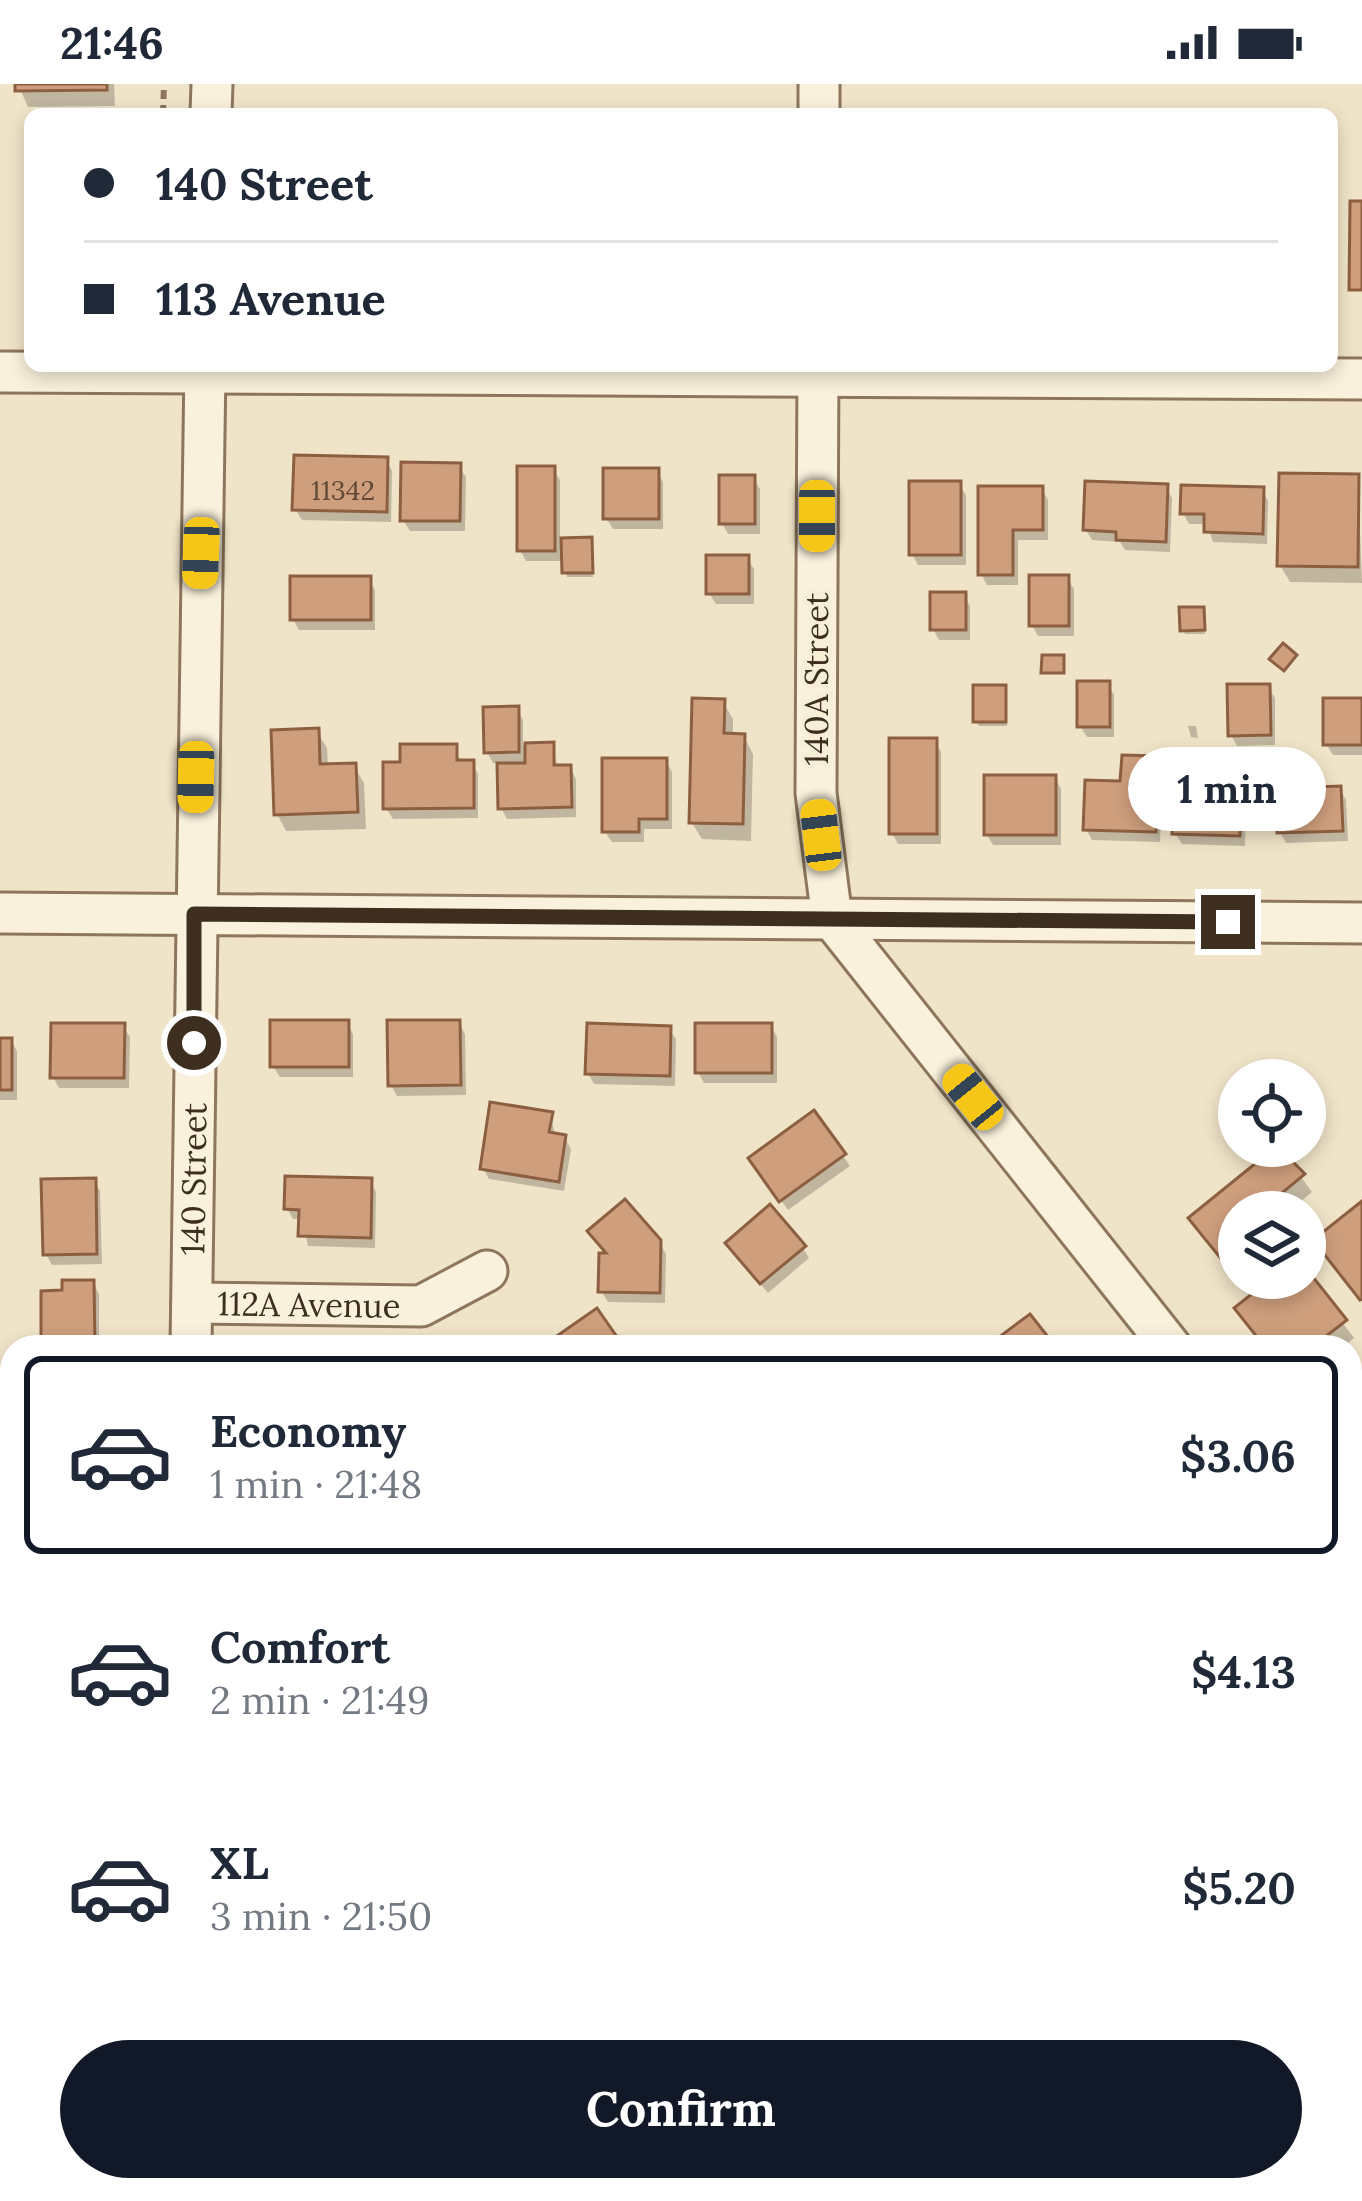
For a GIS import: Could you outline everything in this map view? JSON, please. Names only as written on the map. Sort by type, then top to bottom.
[{"type":"street","name":"140 Street","points":[[191,1335],[205,372]]},
{"type":"street","points":[[818,372],[1362,379]]},
{"type":"street","name":"140A Street","points":[[818,372],[816,793],[832,919]]},
{"type":"street","points":[[0,914],[1362,923]]},
{"type":"street","points":[[832,919],[1161,1335]]},
{"type":"street","name":"112A Avenue","points":[[192,1303],[421,1306],[487,1271]]},
{"type":"building","points":[[15,84],[107,84],[107,90],[15,91]]},
{"type":"building","points":[[1350,201],[1362,201],[1362,290],[1349,290]]},
{"type":"building","points":[[294,455],[388,457],[387,512],[292,510]]},
{"type":"building","points":[[401,462],[461,463],[460,521],[400,521]]},
{"type":"building","points":[[517,466],[555,466],[555,551],[517,551]]},
{"type":"building","points":[[603,468],[659,468],[659,519],[603,519]]},
{"type":"building","points":[[1279,473],[1359,474],[1358,567],[1277,566]]},
{"type":"building","points":[[719,475],[755,475],[755,524],[719,524]]},
{"type":"building","points":[[909,481],[961,481],[961,555],[909,555]]},
{"type":"building","points":[[1085,481],[1168,484],[1166,542],[1116,540],[1116,532],[1083,530]]},
{"type":"building","points":[[1181,485],[1264,487],[1263,534],[1204,532],[1204,514],[1180,514]]},
{"type":"building","points":[[978,486],[1043,486],[1043,530],[1013,530],[1013,575],[978,575]]},
{"type":"building","points":[[592,537],[593,573],[562,573],[561,538]]},
{"type":"building","points":[[706,555],[749,555],[749,594],[706,594]]},
{"type":"building","points":[[1029,575],[1069,575],[1069,626],[1029,626]]},
{"type":"building","points":[[290,576],[371,576],[371,620],[290,620]]},
{"type":"building","points":[[930,592],[966,592],[966,630],[930,630]]},
{"type":"building","points":[[1179,607],[1204,607],[1205,630],[1180,631]]},
{"type":"building","points":[[1283,643],[1297,655],[1284,671],[1269,659]]},
{"type":"building","points":[[1042,655],[1064,655],[1064,673],[1041,673]]},
{"type":"building","points":[[1077,681],[1110,681],[1110,727],[1077,727]]},
{"type":"building","points":[[1227,684],[1270,684],[1271,735],[1228,736]]},
{"type":"building","points":[[973,685],[1006,685],[1006,722],[973,722]]},
{"type":"building","points":[[692,698],[725,699],[724,733],[745,734],[743,824],[689,823]]},
{"type":"building","points":[[1323,698],[1362,698],[1362,745],[1323,745]]},
{"type":"building","points":[[519,706],[519,752],[484,753],[483,707]]},
{"type":"building","points":[[319,728],[320,764],[356,763],[358,812],[274,815],[271,730]]},
{"type":"building","points":[[889,738],[937,738],[937,834],[889,834]]},
{"type":"building","points":[[554,742],[554,765],[571,765],[572,807],[498,809],[497,763],[525,763],[525,743]]},
{"type":"building","points":[[400,744],[457,744],[457,760],[474,760],[474,808],[383,809],[383,762],[400,762]]},
{"type":"building","points":[[1122,755],[1159,756],[1156,832],[1083,830],[1085,780],[1120,781]]},
{"type":"building","points":[[1203,756],[1242,757],[1240,836],[1172,834],[1174,792],[1202,792]]},
{"type":"building","points":[[602,758],[667,758],[667,819],[639,819],[639,832],[602,832]]},
{"type":"building","points":[[1314,770],[1314,787],[1341,786],[1343,831],[1277,833],[1275,772]]},
{"type":"building","points":[[984,775],[1056,775],[1056,835],[984,835]]},
{"type":"building","points":[[270,1020],[349,1020],[349,1067],[270,1067]]},
{"type":"building","points":[[387,1020],[460,1020],[461,1085],[388,1086]]},
{"type":"building","points":[[51,1023],[125,1023],[124,1078],[50,1078]]},
{"type":"building","points":[[587,1023],[671,1026],[670,1076],[585,1074]]},
{"type":"building","points":[[695,1023],[772,1023],[772,1073],[695,1073]]},
{"type":"building","points":[[0,1038],[12,1038],[12,1090],[0,1090]]},
{"type":"building","points":[[490,1102],[553,1112],[549,1132],[566,1135],[559,1182],[480,1169]]},
{"type":"building","points":[[814,1110],[846,1154],[779,1202],[748,1158]]},
{"type":"building","points":[[1251,1167],[1298,1167],[1305,1174],[1284,1191],[1221,1191]]},
{"type":"building","points":[[285,1176],[372,1178],[371,1238],[298,1236],[299,1210],[284,1209]]},
{"type":"building","points":[[96,1178],[97,1254],[43,1255],[41,1179]]},
{"type":"building","points":[[1218,1194],[1218,1255],[1188,1218]]},
{"type":"building","points":[[625,1199],[661,1240],[660,1293],[598,1292],[599,1253],[606,1253],[587,1231]]},
{"type":"building","points":[[1362,1201],[1362,1299],[1326,1257],[1326,1230]]},
{"type":"building","points":[[770,1204],[806,1246],[760,1284],[725,1243]]},
{"type":"building","points":[[62,1280],[94,1280],[95,1335],[41,1335],[41,1291],[62,1290]]},
{"type":"building","points":[[1326,1294],[1347,1320],[1328,1335],[1255,1335],[1234,1308],[1245,1299],[1326,1299]]},
{"type":"building","points":[[597,1308],[616,1335],[558,1335]]},
{"type":"building","points":[[1030,1314],[1047,1335],[1002,1335]]},
{"type":"route","points":[[194,1043],[194,914],[1228,922]]}]
